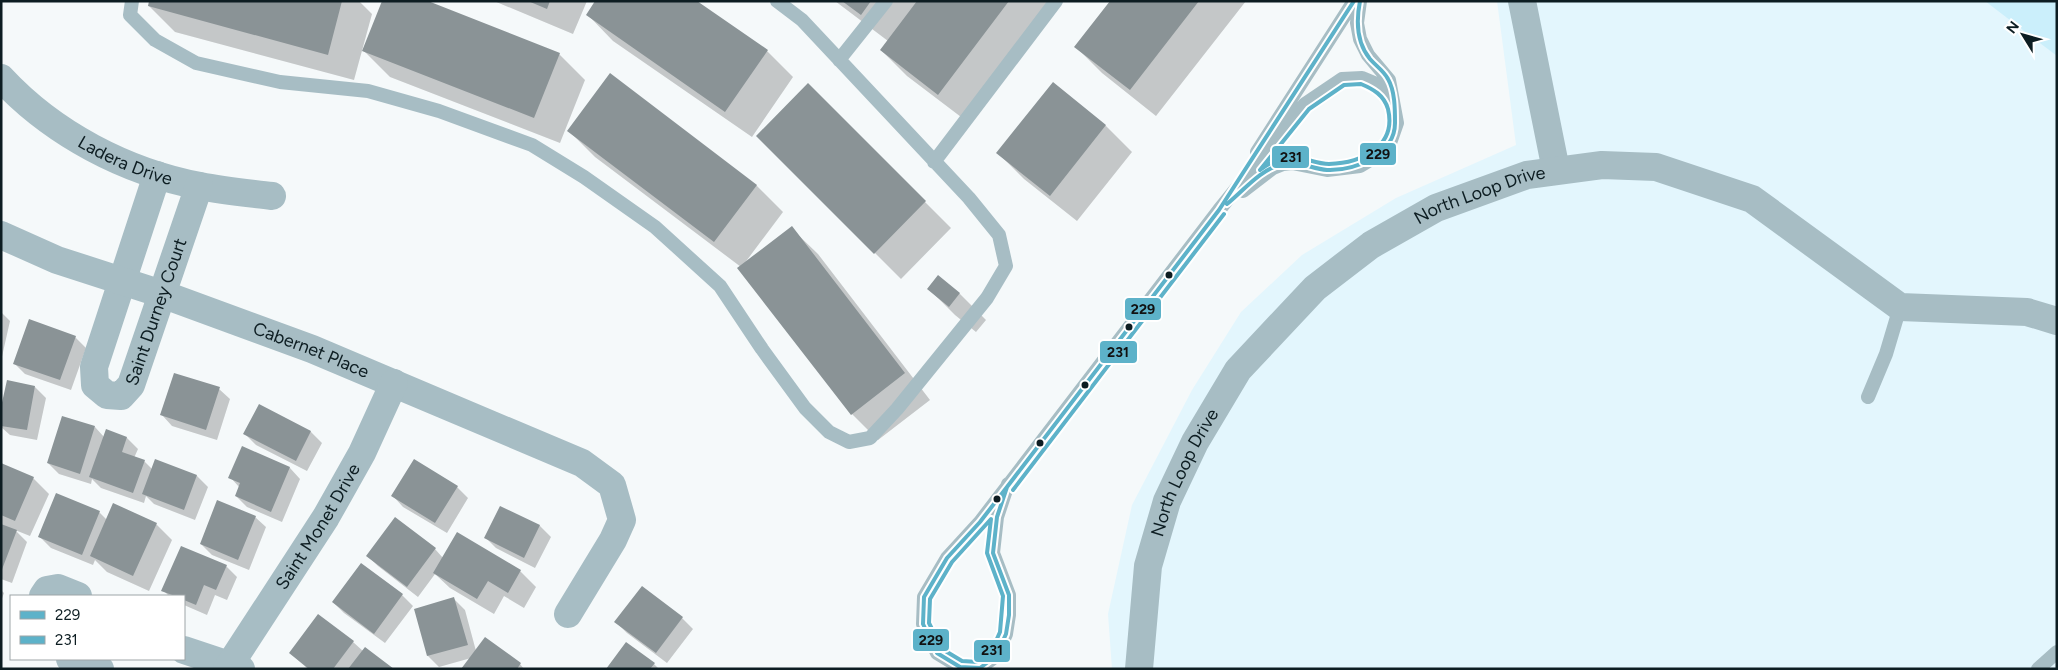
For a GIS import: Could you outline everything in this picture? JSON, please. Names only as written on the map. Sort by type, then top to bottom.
[{"type":"street","points":[[1522,1],[1556,170]]},
{"type":"street","name":"Ladera Drive","points":[[1,78],[14,92],[64,131],[115,160],[157,175],[200,186],[272,196]]},
{"type":"street","name":"North Loop Drive","points":[[1139,669],[1148,566],[1167,501],[1195,442],[1238,370],[1315,288],[1371,245],[1436,208],[1527,175],[1602,165],[1656,167],[1752,199],[1900,307]]},
{"type":"street","name":"Saint Durney Court","points":[[157,175],[94,367],[95,385],[107,395],[121,396],[131,385],[200,186]]},
{"type":"street","name":"Cabernet Place","points":[[1,235],[57,260],[162,294],[312,349],[582,463],[612,485],[622,520],[613,540],[568,614]]},
{"type":"street","points":[[1900,307],[2027,312],[2057,321]]},
{"type":"street","name":"Saint Monet Drive","points":[[185,650],[233,667],[326,518],[362,454],[394,383]]},
{"type":"street","points":[[44,595],[47,590],[58,588],[76,595]]},
{"type":"street","points":[[73,660],[100,669]]},
{"type":"lane","points":[[132,1],[130,15],[155,40],[196,64],[280,82],[368,91],[439,111],[532,145],[576,172],[654,227],[720,286],[762,349],[805,408],[829,432],[849,442],[870,438],[987,298],[1006,266],[999,235],[969,198],[802,20],[776,1]]},
{"type":"lane","points":[[839,60],[886,1]]},
{"type":"lane","points":[[934,162],[1056,1]]},
{"type":"lane","points":[[1219,210],[1354,1]]},
{"type":"lane","points":[[1219,210],[1253,182],[1273,168],[1283,164],[1327,170],[1360,166],[1375,157],[1390,143],[1396,123],[1393,103],[1388,80],[1368,55],[1360,39],[1357,24],[1360,1]]},
{"type":"lane","points":[[1008,484],[997,517],[993,553],[1008,594],[1009,615],[1006,634],[996,656],[980,668],[960,667],[937,653],[923,624],[924,597],[947,558],[980,522],[1008,484],[1219,210],[1304,104],[1324,89],[1342,79],[1362,78],[1381,86],[1393,103]]},
{"type":"lane","points":[[1868,397],[1886,354],[1900,307]]},
{"type":"lane","points":[[2038,669],[2057,652]]},
{"type":"shaded area","points":[[1497,1],[2057,1],[2057,669],[1112,669],[1108,614],[1132,505],[1192,390],[1241,312],[1302,255],[1396,198],[1516,145]]},
{"type":"shaded area","points":[[1985,1],[2057,1],[2057,56]]},
{"type":"building","points":[[149,1],[342,1],[328,55],[148,6]]},
{"type":"building","points":[[382,1],[428,1],[560,53],[534,118],[362,51]]},
{"type":"building","points":[[528,1],[550,1],[547,9]]},
{"type":"building","points":[[595,1],[697,1],[768,50],[725,112],[586,15]]},
{"type":"building","points":[[842,1],[871,1],[861,15]]},
{"type":"building","points":[[917,1],[1009,1],[938,95],[880,50]]},
{"type":"building","points":[[1110,1],[1199,1],[1130,90],[1074,47]]},
{"type":"building","points":[[610,73],[757,185],[714,242],[567,131]]},
{"type":"building","points":[[1053,82],[1106,125],[1050,196],[996,153]]},
{"type":"building","points":[[808,83],[926,201],[874,254],[756,136]]},
{"type":"building","points":[[792,226],[905,373],[851,415],[737,268]]},
{"type":"building","points":[[938,275],[960,293],[949,307],[927,289]]},
{"type":"building","points":[[29,319],[76,336],[60,380],[13,364]]},
{"type":"building","points":[[174,373],[220,387],[206,430],[160,415]]},
{"type":"building","points":[[7,380],[35,386],[27,430],[1,426],[1,407]]},
{"type":"building","points":[[259,404],[311,431],[296,461],[243,434]]},
{"type":"building","points":[[62,416],[95,426],[80,474],[47,463]]},
{"type":"building","points":[[106,429],[127,437],[122,452],[145,460],[133,493],[89,477]]},
{"type":"building","points":[[242,446],[290,467],[271,512],[235,496],[240,483],[228,478]]},
{"type":"building","points":[[155,459],[197,475],[184,510],[142,494]]},
{"type":"building","points":[[414,459],[458,486],[435,523],[391,496]]},
{"type":"building","points":[[1,463],[34,477],[15,521],[1,515]]},
{"type":"building","points":[[56,493],[100,511],[82,555],[38,537]]},
{"type":"building","points":[[217,500],[256,516],[238,560],[200,544]]},
{"type":"building","points":[[113,503],[157,523],[133,576],[90,556]]},
{"type":"building","points":[[500,506],[540,525],[524,558],[484,538]]},
{"type":"building","points":[[395,517],[436,548],[407,587],[366,556]]},
{"type":"building","points":[[1,524],[17,530],[1,572]]},
{"type":"building","points":[[457,532],[521,570],[508,593],[488,581],[477,599],[433,573]]},
{"type":"building","points":[[181,546],[227,565],[216,590],[204,585],[196,605],[185,600],[185,595],[172,595],[161,591]]},
{"type":"building","points":[[361,563],[403,594],[374,634],[332,602]]},
{"type":"building","points":[[642,586],[683,617],[656,653],[614,622]]},
{"type":"building","points":[[454,597],[468,645],[427,656],[414,609]]},
{"type":"building","points":[[318,614],[354,641],[333,669],[309,669],[289,653]]},
{"type":"building","points":[[485,637],[521,663],[517,669],[461,669]]},
{"type":"building","points":[[626,642],[655,663],[650,669],[606,669]]},
{"type":"building","points":[[365,647],[394,669],[348,669]]},
{"type":"transit line","name":"229","points":[[1007,487],[1219,210],[1354,1]]},
{"type":"transit line","name":"229","points":[[1227,204],[1260,175],[1282,164],[1293,163],[1327,170],[1349,168],[1371,159],[1388,144],[1393,134],[1395,123],[1393,95],[1386,76],[1370,59],[1362,46],[1358,24],[1360,1]]},
{"type":"transit line","name":"231","points":[[1361,84],[1378,93],[1388,109],[1389,122],[1387,133],[1382,143],[1374,150],[1353,160],[1329,164],[1287,157],[1274,161],[1260,170],[1309,109],[1344,85],[1361,84]]},
{"type":"transit line","name":"231","points":[[1013,490],[1224,214]]},
{"type":"transit line","name":"229","points":[[1007,487],[997,517],[993,553],[1009,595],[1009,615],[1006,634],[996,656],[980,668],[960,667],[937,653],[923,624],[924,597],[947,558],[980,522],[1007,487]]},
{"type":"transit line","name":"231","points":[[991,519],[987,553],[1003,596],[1000,632],[991,652],[978,662],[962,661],[942,649],[929,623],[930,599],[952,562],[991,519]]}]
